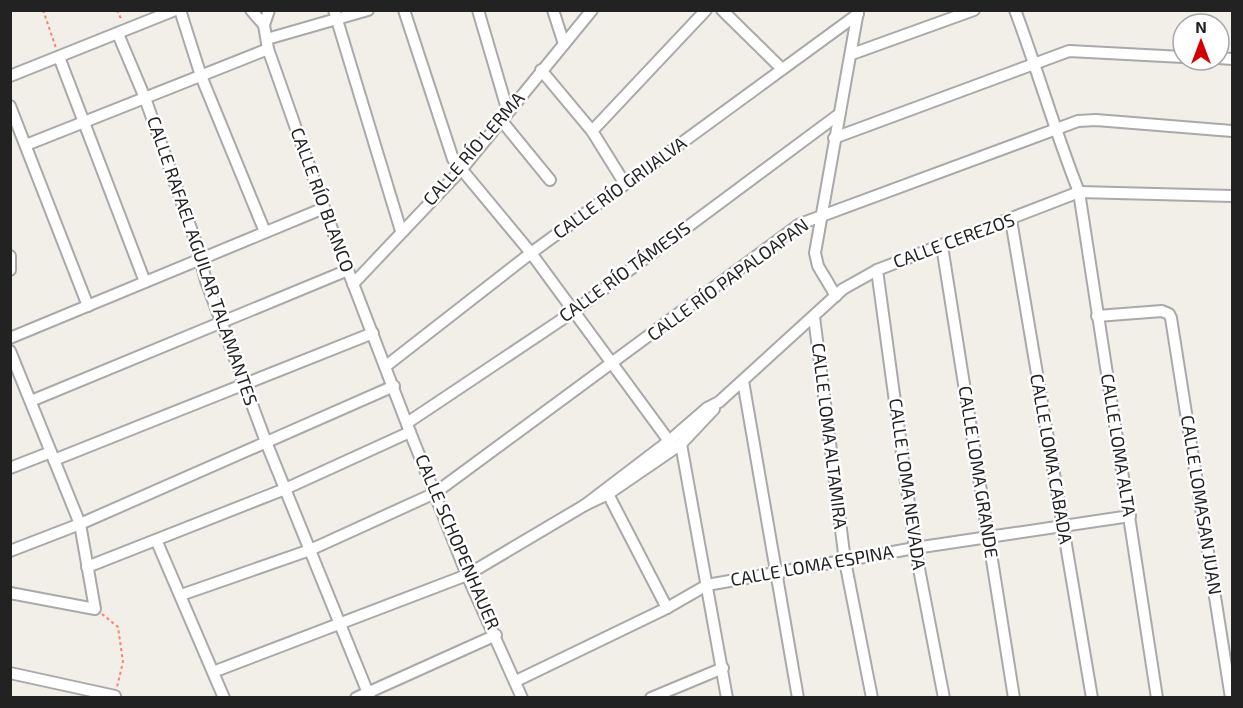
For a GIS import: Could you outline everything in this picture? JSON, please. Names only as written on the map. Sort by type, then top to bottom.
[{"type":"street","points":[[10,76],[178,10],[201,76],[265,232]]},
{"type":"street","points":[[250,10],[264,25],[269,10]]},
{"type":"street","points":[[26,145],[201,76],[335,15],[368,10]]},
{"type":"street","points":[[404,10],[448,150],[461,170],[531,253],[669,441]]},
{"type":"street","points":[[478,10],[505,116],[550,180]]},
{"type":"street","points":[[553,10],[564,44]]},
{"type":"street","name":"CALLE RÍO LERMA","points":[[353,284],[461,170],[592,10]]},
{"type":"street","points":[[592,131],[706,10]]},
{"type":"street","points":[[722,10],[782,69]]},
{"type":"street","points":[[852,54],[974,10]]},
{"type":"street","name":"CALLE LOMA ALTA","points":[[1015,10],[1035,64],[1054,128],[1079,192],[1157,698]]},
{"type":"street","points":[[836,296],[818,266],[815,253],[819,216],[852,54],[858,12]]},
{"type":"street","name":"CALLE RÍO GRIJALVA","points":[[386,366],[531,253],[858,12]]},
{"type":"street","points":[[335,15],[401,231]]},
{"type":"street","name":"CALLE RÍO BLANCO","points":[[264,25],[268,44],[324,208],[394,386]]},
{"type":"street","name":"CALLE RAFAEL AGUILAR TALAMANTES","points":[[118,34],[145,98],[221,322],[266,442],[369,695]]},
{"type":"street","points":[[834,138],[1069,51],[1171,56]]},
{"type":"street","points":[[59,57],[145,282]]},
{"type":"street","points":[[541,70],[592,131],[626,184]]},
{"type":"street","points":[[10,106],[88,306]]},
{"type":"street","name":"CALLE RÍO TÁMESIS","points":[[87,567],[157,542],[285,489],[409,428],[573,312],[838,115]]},
{"type":"street","name":"CALLE RÍO PAPALOAPAN","points":[[181,596],[310,550],[435,493],[612,365],[800,224],[1078,121],[1096,120],[1233,131]]},
{"type":"street","name":"CALLE CEREZOS","points":[[213,672],[467,575],[585,505],[608,494],[681,444],[719,402],[836,296],[877,270],[1079,192],[1233,196]]},
{"type":"street","points":[[10,338],[324,208]]},
{"type":"street","name":"CALLE LOMA CABADA","points":[[1011,220],[1092,698]]},
{"type":"street","name":"CALLE LOMA GRANDE","points":[[942,246],[1014,698]]},
{"type":"street","points":[[10,255],[13,265],[10,270]]},
{"type":"street","points":[[30,401],[348,270]]},
{"type":"street","name":"CALLE LOMA NEVADA","points":[[877,270],[915,548],[944,698]]},
{"type":"street","name":"CALLE LOMASAN JUAN","points":[[1098,316],[1162,311],[1168,314],[1231,698]]},
{"type":"street","name":"CALLE LOMA ALTAMIRA","points":[[814,317],[845,561],[872,698]]},
{"type":"street","points":[[10,468],[53,456],[373,333]]},
{"type":"street","points":[[10,351],[80,524],[95,609],[10,593]]},
{"type":"street","points":[[743,381],[798,698]]},
{"type":"street","points":[[10,551],[80,524],[394,386]]},
{"type":"street","name":"CALLE SCHOPENHAUER","points":[[394,386],[467,575],[496,635],[522,698]]},
{"type":"street","name":"CALLE CEREZOS","points":[[585,505],[669,441],[707,408],[719,402]]},
{"type":"street","points":[[681,444],[727,698]]},
{"type":"street","points":[[608,494],[668,608]]},
{"type":"street","name":"CALLE LOMA ESPINA","points":[[516,681],[668,608],[707,585],[915,548],[1130,516]]},
{"type":"street","points":[[157,542],[224,698]]},
{"type":"street","points":[[356,698],[369,695],[496,635]]},
{"type":"street","points":[[651,698],[723,668]]},
{"type":"street","points":[[10,673],[114,697]]},
{"type":"path","points":[[43,10],[59,57]]},
{"type":"path","points":[[95,609],[118,627],[123,662],[114,697]]}]
